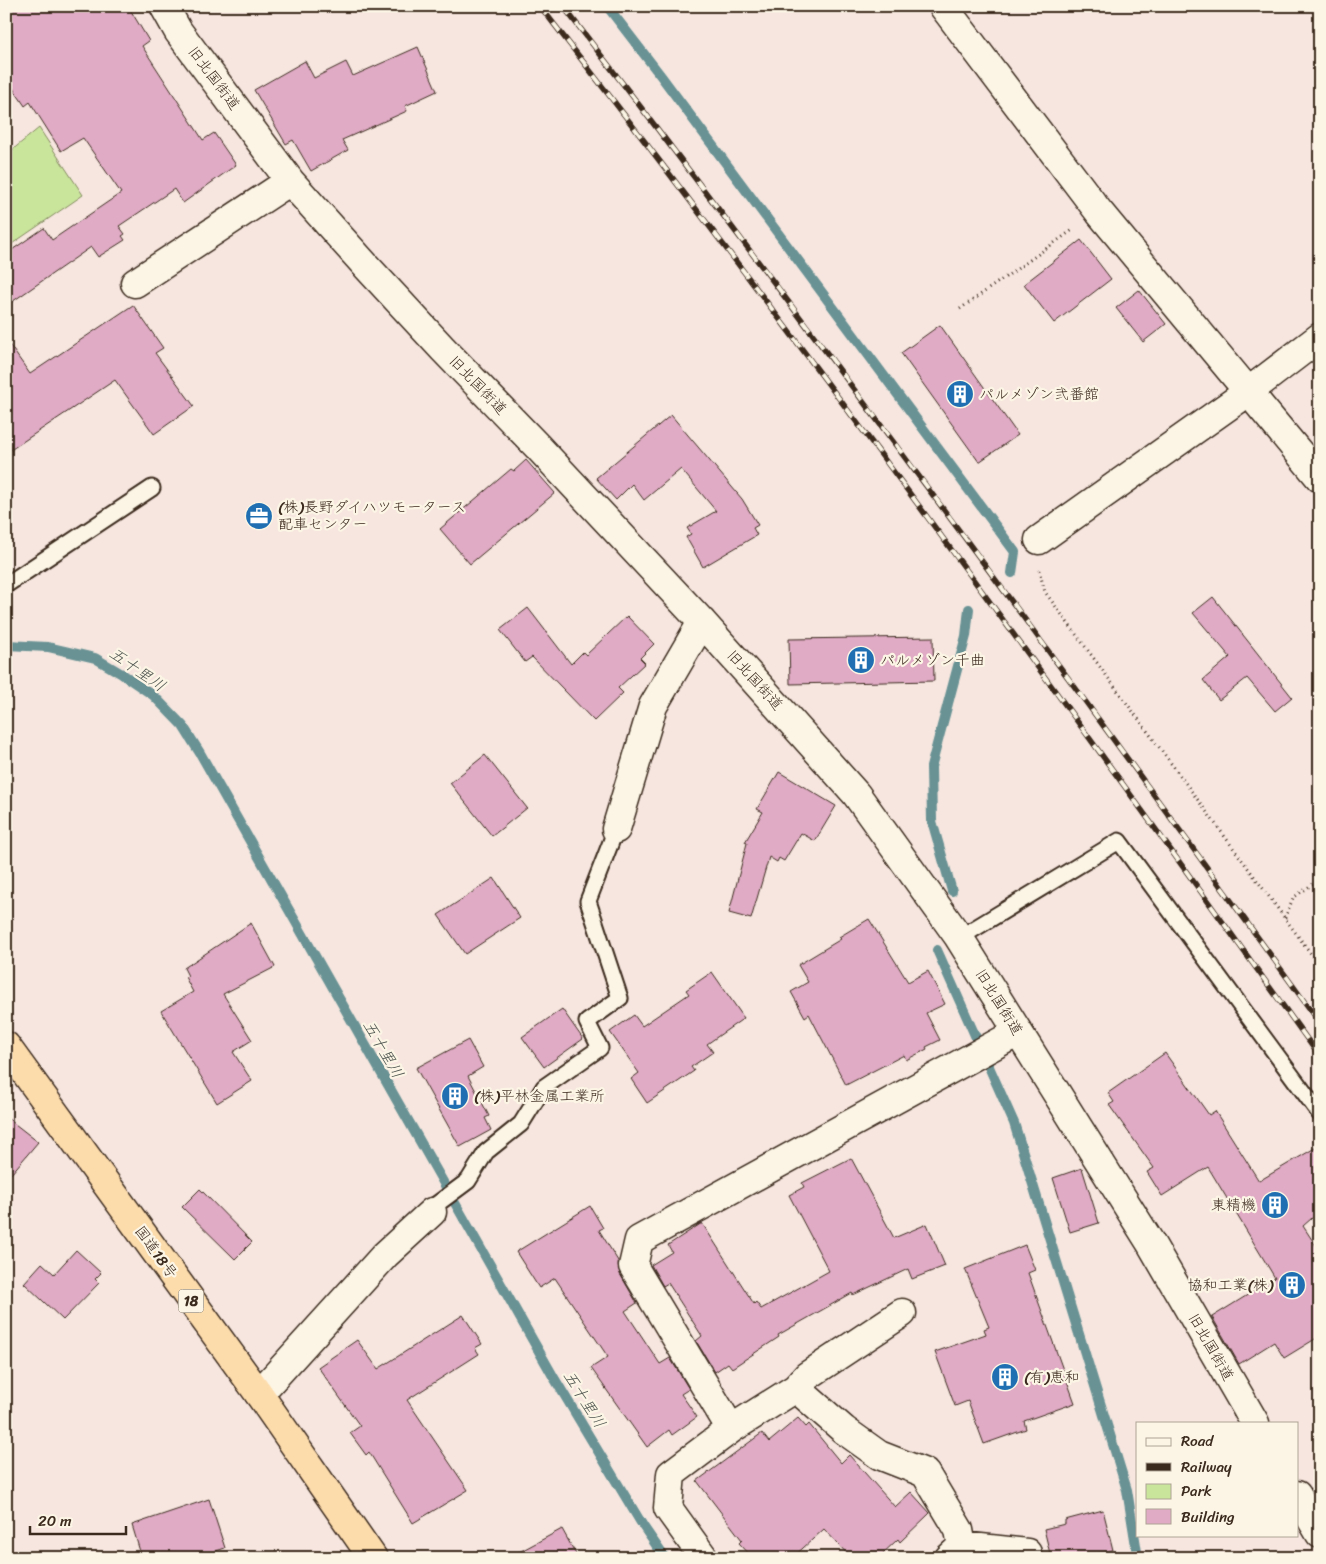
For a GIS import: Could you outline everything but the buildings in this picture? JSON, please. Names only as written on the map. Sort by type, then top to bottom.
[{"type":"highway","name":"国道18号","points":[[6,1046],[259,1394],[373,1558]]},
{"type":"street","name":"旧北国街道","points":[[164,6],[178,31],[290,181],[443,349],[702,622],[856,794],[959,938],[1007,1038],[1150,1242],[1254,1422]]},
{"type":"street","points":[[943,6],[1099,212],[1320,478]]},
{"type":"street","points":[[135,283],[290,181]]},
{"type":"street","points":[[1039,540],[1248,392],[1320,337]]},
{"type":"street","points":[[616,829],[654,706],[702,622]]},
{"type":"street","points":[[732,1430],[633,1266],[639,1240],[822,1139],[971,1060],[1007,1038]]},
{"type":"street","points":[[259,1394],[384,1255],[435,1208]]},
{"type":"street","points":[[704,1558],[668,1508],[671,1474],[732,1430],[796,1388],[807,1376],[902,1313]]},
{"type":"street","points":[[796,1388],[844,1430],[879,1455],[925,1473],[959,1530],[955,1552],[1027,1553],[1027,1558]]},
{"type":"street","points":[[1298,1497],[1320,1534]]},
{"type":"lane","points":[[6,584],[152,488]]},
{"type":"lane","points":[[435,1208],[468,1181],[486,1152],[521,1124],[544,1087],[600,1048],[587,1022],[620,998],[588,902],[616,829]]},
{"type":"lane","points":[[959,938],[1119,841],[1320,1114]]},
{"type":"path","points":[[960,310],[1099,212]]},
{"type":"path","points":[[1039,540],[1039,570],[1045,592],[1320,966]]},
{"type":"path","points":[[1285,919],[1293,898],[1320,879]]},
{"type":"green space","points":[[39,128],[83,195],[6,248],[6,155]]},
{"type":"waterway","points":[[607,6],[1015,552],[1012,573]]},
{"type":"waterway","points":[[952,891],[932,821],[931,767],[966,636],[969,609]]},
{"type":"waterway","name":"五十里川","points":[[6,645],[48,647],[95,658],[153,695],[183,726],[553,1376],[643,1526],[665,1558]]},
{"type":"waterway","points":[[937,950],[1014,1123],[1127,1490],[1138,1558]]},
{"type":"railway","points":[[540,6],[739,265],[935,527],[1320,1057]]},
{"type":"railway","points":[[563,6],[756,258],[946,512],[1320,1023]]},
{"type":"place","name":"パルメゾン弐番館","points":[[960,394]]},
{"type":"place","name":"(株)長野ダイハツモータース 配車センター","points":[[259,516]]},
{"type":"place","name":"パルメゾン千曲","points":[[861,660]]},
{"type":"place","name":"(株)平林金属工業所","points":[[455,1096]]},
{"type":"place","name":"東精機","points":[[1275,1205]]},
{"type":"place","name":"協和工業(株)","points":[[1292,1285]]},
{"type":"place","name":"(有)恵和","points":[[1005,1377]]}]
